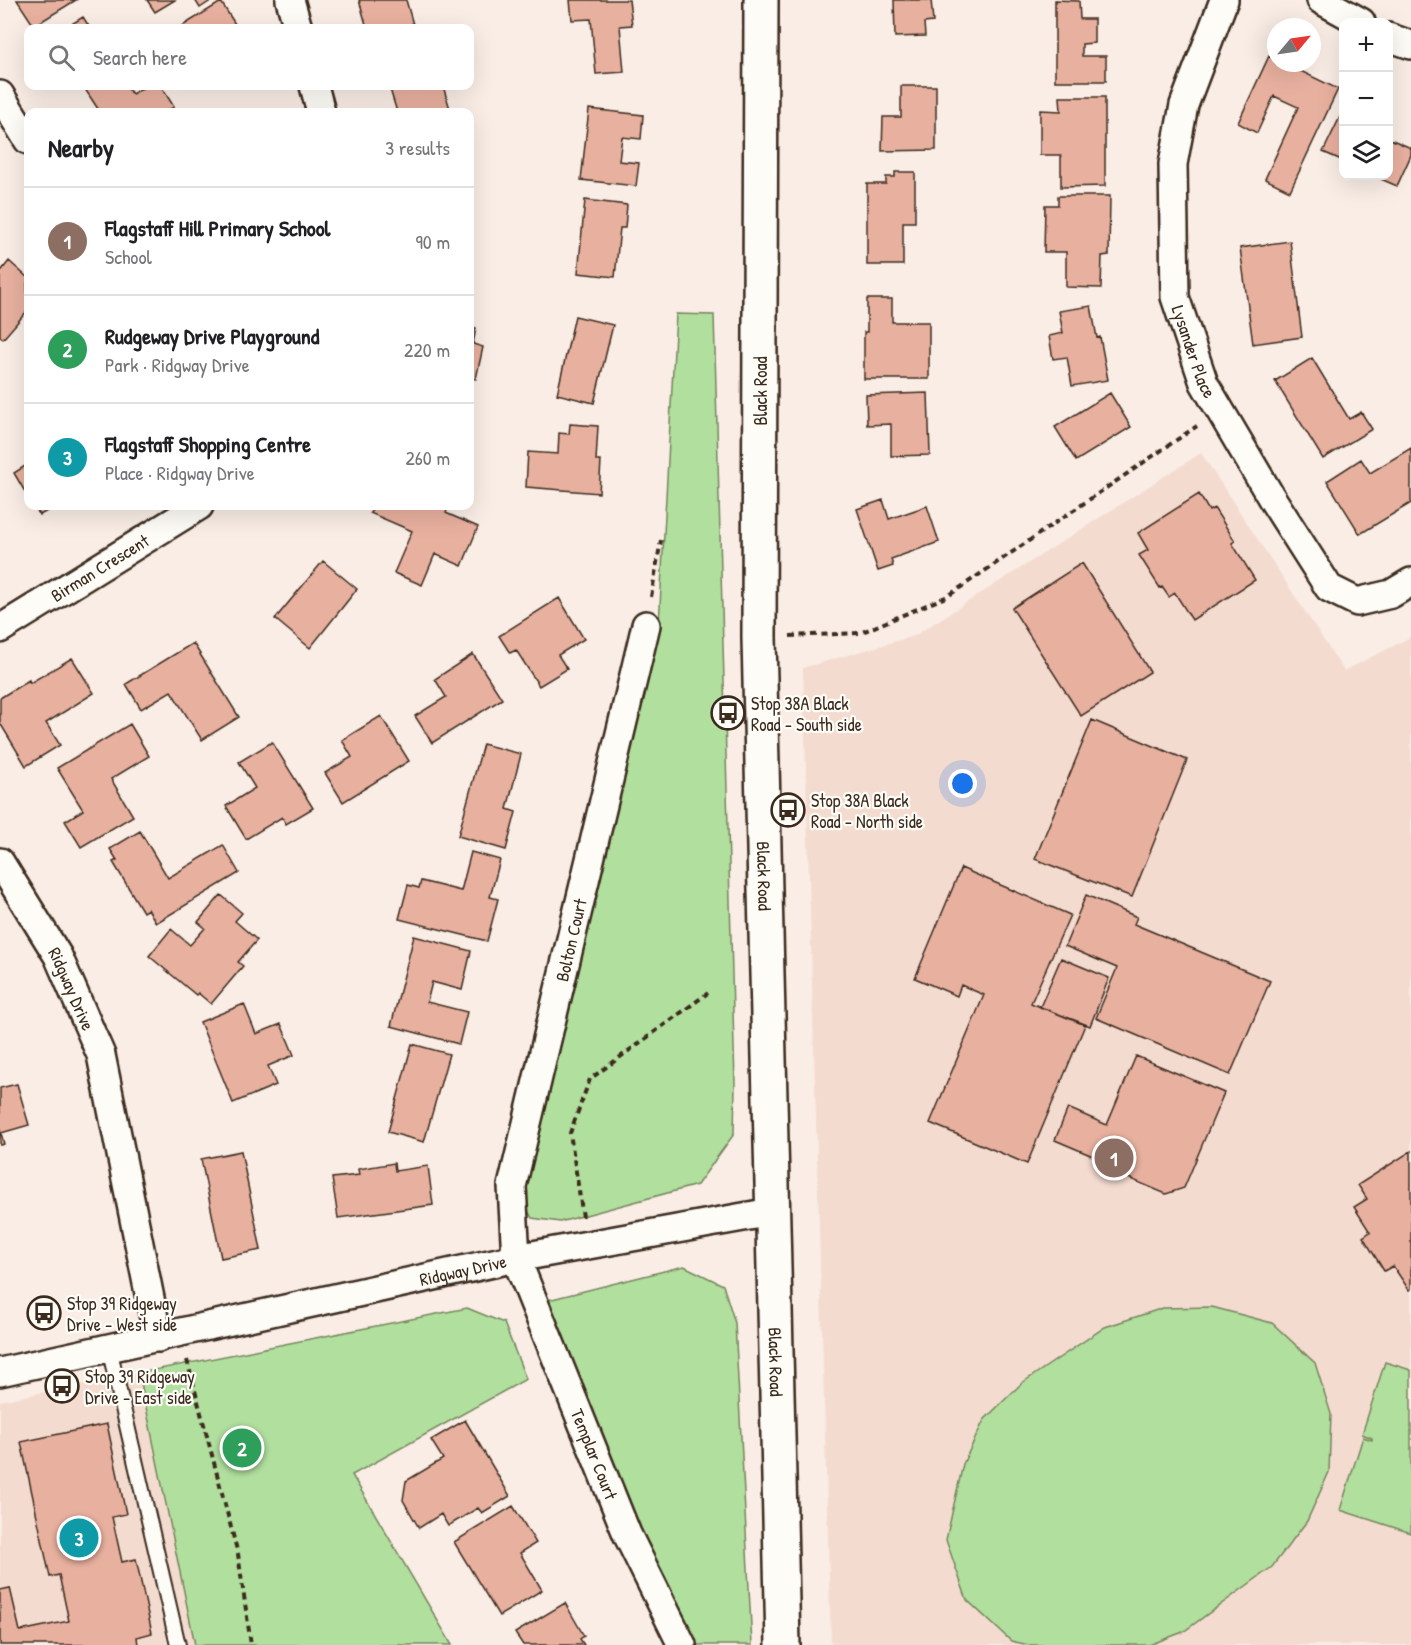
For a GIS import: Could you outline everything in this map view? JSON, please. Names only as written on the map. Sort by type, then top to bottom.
[{"type":"main road","name":"Black Road","points":[[761,0],[759,638],[783,1645]]},
{"type":"street","points":[[290,0],[297,24]]},
{"type":"street","name":"Lysander Place","points":[[1224,0],[1184,105],[1173,164],[1175,297],[1204,384],[1271,497],[1329,588],[1357,602],[1391,594],[1411,582]]},
{"type":"street","points":[[1321,0],[1354,18]]},
{"type":"street","points":[[1393,38],[1411,45]]},
{"type":"street","points":[[315,90],[320,108]]},
{"type":"street","points":[[0,95],[24,134]]},
{"type":"street","name":"Birman Crescent","points":[[0,629],[193,510]]},
{"type":"street","name":"Bolton Court","points":[[516,1258],[512,1186],[646,625]]},
{"type":"street","name":"Ridgway Drive","points":[[0,862],[58,956],[100,1055],[169,1335]]},
{"type":"street","name":"Ridgway Drive","points":[[0,1372],[516,1258],[771,1212]]},
{"type":"street","name":"Templar Court","points":[[516,1258],[627,1534],[682,1645]]},
{"type":"lane","points":[[110,1348],[178,1645]]},
{"type":"path","points":[[759,638],[860,633],[948,596],[1220,411]]},
{"type":"path","points":[[646,625],[661,540]]},
{"type":"path","points":[[583,1217],[570,1133],[590,1079],[708,993]]},
{"type":"path","points":[[169,1335],[238,1554],[251,1645]]},
{"type":"shaded area","points":[[1201,453],[1344,671],[1411,637],[1411,1645],[831,1645],[803,668],[914,636]]},
{"type":"shaded area","points":[[139,1373],[195,1645],[0,1645],[0,1401]]},
{"type":"green space","points":[[676,314],[714,315],[735,1084],[734,1134],[697,1185],[560,1222],[532,1218],[520,1196],[659,625]]},
{"type":"green space","points":[[684,1266],[723,1285],[735,1323],[752,1645],[694,1645],[635,1532],[544,1301]]},
{"type":"green space","points":[[1212,1307],[1272,1323],[1315,1363],[1331,1414],[1329,1472],[1307,1521],[1272,1567],[1183,1632],[1149,1645],[1029,1645],[1011,1641],[967,1600],[946,1540],[963,1464],[984,1420],[1022,1383],[1105,1327],[1163,1308]]},
{"type":"green space","points":[[467,1308],[504,1323],[526,1379],[352,1475],[452,1645],[195,1645],[139,1373]]},
{"type":"green space","points":[[1385,1362],[1411,1370],[1411,1533],[1340,1510],[1363,1437],[1372,1440],[1362,1434]]},
{"type":"building","points":[[17,0],[76,0],[37,24],[33,24]]},
{"type":"building","points":[[147,0],[175,0],[155,12]]},
{"type":"building","points":[[195,0],[212,0],[200,8]]},
{"type":"building","points":[[359,0],[406,0],[413,24],[366,24]]},
{"type":"building","points":[[570,0],[629,0],[632,25],[620,26],[624,72],[596,74],[591,19],[572,20]]},
{"type":"building","points":[[894,0],[931,0],[933,22],[924,23],[925,36],[895,37]]},
{"type":"building","points":[[1055,0],[1079,1],[1080,19],[1094,19],[1094,43],[1082,44],[1082,56],[1106,56],[1106,81],[1055,81]]},
{"type":"building","points":[[221,2],[235,24],[185,24]]},
{"type":"building","points":[[83,17],[87,24],[72,24]]},
{"type":"building","points":[[1267,60],[1267,72],[1303,72],[1338,89],[1290,191],[1265,179],[1298,107],[1274,96],[1257,133],[1238,123]]},
{"type":"building","points":[[901,86],[936,86],[936,150],[882,151],[883,117],[901,117]]},
{"type":"building","points":[[86,90],[129,90],[132,94],[139,90],[163,90],[174,107],[172,108],[97,108]]},
{"type":"building","points":[[390,90],[444,90],[450,108],[396,108]]},
{"type":"building","points":[[1060,97],[1105,97],[1105,186],[1061,187],[1061,155],[1040,155],[1040,110],[1061,111]]},
{"type":"building","points":[[589,109],[643,115],[641,139],[622,137],[619,161],[639,163],[636,186],[581,180]]},
{"type":"building","points":[[1339,119],[1339,159],[1323,152]]},
{"type":"building","points":[[1393,140],[1411,148],[1411,155],[1397,186],[1383,180],[1393,180]]},
{"type":"building","points":[[895,172],[915,172],[915,222],[903,222],[903,265],[867,265],[867,184],[886,184],[886,177],[895,177]]},
{"type":"building","points":[[1058,196],[1110,196],[1109,255],[1102,256],[1101,288],[1066,287],[1066,252],[1044,252],[1045,205],[1058,205]]},
{"type":"building","points":[[585,200],[627,205],[625,228],[620,228],[615,277],[578,273]]},
{"type":"building","points":[[1290,241],[1302,337],[1253,344],[1240,248]]},
{"type":"building","points":[[9,261],[24,274],[24,315],[3,339],[0,336],[0,269],[2,270]]},
{"type":"building","points":[[867,299],[892,299],[892,322],[929,322],[929,379],[864,379]]},
{"type":"building","points":[[1091,306],[1097,338],[1100,337],[1108,380],[1072,386],[1067,357],[1053,359],[1049,336],[1063,333],[1059,311]]},
{"type":"building","points":[[575,316],[613,325],[594,403],[557,394]]},
{"type":"building","points":[[474,344],[483,347],[476,379],[474,379]]},
{"type":"building","points":[[1312,358],[1349,419],[1361,412],[1372,429],[1323,459],[1275,381]]},
{"type":"building","points":[[928,393],[930,455],[891,456],[891,424],[867,425],[866,395]]},
{"type":"building","points":[[1110,393],[1131,427],[1076,461],[1055,427]]},
{"type":"building","points":[[570,424],[598,426],[596,461],[601,461],[599,493],[526,487],[528,452],[558,454],[559,433],[569,434]]},
{"type":"building","points":[[1411,448],[1411,503],[1360,534],[1327,481],[1361,459],[1370,473]]},
{"type":"building","points":[[24,467],[24,490],[14,473]]},
{"type":"building","points":[[1199,494],[1209,511],[1214,508],[1235,541],[1232,543],[1255,580],[1192,620],[1175,593],[1169,597],[1162,587],[1160,588],[1139,555],[1148,550],[1138,533]]},
{"type":"building","points":[[883,500],[889,519],[927,506],[939,542],[891,559],[893,566],[878,571],[857,509]]},
{"type":"building","points":[[36,510],[49,510],[40,515]]},
{"type":"building","points":[[372,510],[447,510],[446,513],[478,527],[462,566],[435,554],[422,585],[394,573],[412,531],[370,513]]},
{"type":"building","points":[[323,561],[357,589],[310,648],[275,619]]},
{"type":"building","points":[[1082,563],[1150,672],[1081,716],[1012,608]]},
{"type":"building","points":[[559,598],[584,639],[558,655],[567,669],[539,686],[516,650],[510,653],[499,636]]},
{"type":"building","points":[[193,643],[239,717],[202,740],[171,691],[141,709],[126,684]]},
{"type":"building","points":[[473,654],[502,699],[432,743],[415,716],[446,697],[435,679]]},
{"type":"building","points":[[72,658],[94,693],[46,723],[60,745],[26,766],[0,723],[0,698]]},
{"type":"building","points":[[381,716],[409,761],[343,802],[325,773],[352,757],[342,740]]},
{"type":"building","points":[[1092,720],[1187,760],[1132,897],[1035,859]]},
{"type":"building","points":[[130,724],[149,756],[111,779],[133,816],[81,847],[65,821],[83,810],[57,768]]},
{"type":"building","points":[[272,742],[313,808],[286,824],[282,817],[246,839],[226,806],[255,788],[239,762]]},
{"type":"building","points":[[483,744],[521,754],[507,809],[516,812],[506,850],[458,836]]},
{"type":"building","points":[[140,831],[168,878],[223,845],[239,873],[156,923],[148,909],[143,912],[113,862],[117,860],[110,849]]},
{"type":"building","points":[[471,852],[500,860],[490,897],[498,899],[487,941],[399,919],[408,885],[419,888],[421,881],[461,891]]},
{"type":"building","points":[[961,868],[1070,915],[1031,1003],[1085,1025],[1027,1164],[930,1123],[984,995],[961,985],[957,996],[915,978]]},
{"type":"building","points":[[221,895],[242,913],[235,921],[257,940],[238,962],[243,966],[211,1004],[198,993],[196,995],[149,956],[171,929],[190,945],[205,928],[198,922]]},
{"type":"building","points":[[1086,895],[1137,917],[1134,924],[1270,981],[1230,1075],[1096,1018],[1117,968],[1065,946]]},
{"type":"building","points":[[414,936],[471,951],[462,990],[432,982],[427,1002],[467,1012],[459,1044],[391,1026]]},
{"type":"building","points":[[1061,958],[1109,978],[1090,1026],[1040,1007]]},
{"type":"building","points":[[244,1004],[256,1034],[281,1024],[294,1055],[268,1066],[276,1085],[233,1103],[200,1022]]},
{"type":"building","points":[[412,1044],[449,1054],[424,1142],[388,1132]]},
{"type":"building","points":[[1136,1056],[1224,1093],[1184,1188],[1166,1194],[1126,1177],[1128,1171],[1055,1140],[1068,1108],[1107,1125]]},
{"type":"building","points":[[17,1084],[29,1125],[1,1133],[4,1144],[0,1145],[0,1088]]},
{"type":"building","points":[[241,1151],[261,1250],[221,1258],[201,1159]]},
{"type":"building","points":[[1411,1151],[1411,1289],[1409,1290],[1393,1266],[1384,1271],[1363,1237],[1370,1232],[1354,1207],[1367,1199],[1358,1185]]},
{"type":"building","points":[[394,1163],[395,1171],[428,1166],[433,1205],[338,1218],[332,1178],[359,1175],[358,1169]]},
{"type":"building","points":[[465,1420],[510,1496],[482,1513],[478,1508],[448,1526],[441,1514],[419,1528],[403,1500],[406,1481],[443,1459],[431,1440]]},
{"type":"building","points":[[107,1424],[126,1514],[112,1517],[122,1562],[136,1559],[152,1633],[137,1637],[138,1645],[0,1645],[0,1590],[10,1588],[20,1631],[69,1621],[59,1575],[50,1577],[21,1442]]},
{"type":"building","points":[[513,1506],[536,1543],[520,1553],[542,1590],[499,1616],[454,1542]]},
{"type":"building","points":[[565,1603],[584,1636],[580,1639],[584,1645],[523,1645],[515,1633]]},
{"type":"place","name":"Stop 38A Black Road - South side","points":[[728,713]]},
{"type":"place","name":"Stop 38A Black Road - North side","points":[[788,810]]},
{"type":"place","name":"Flagstaff Hill Primary School","points":[[1114,1158]]},
{"type":"place","name":"Stop 39 Ridgeway Drive - West side","points":[[44,1313]]},
{"type":"place","name":"Stop 39 Ridgeway Drive - East side","points":[[62,1386]]},
{"type":"place","name":"Rudgeway Drive Playground","points":[[242,1448]]},
{"type":"place","name":"Flagstaff Shopping Centre","points":[[79,1538]]}]
